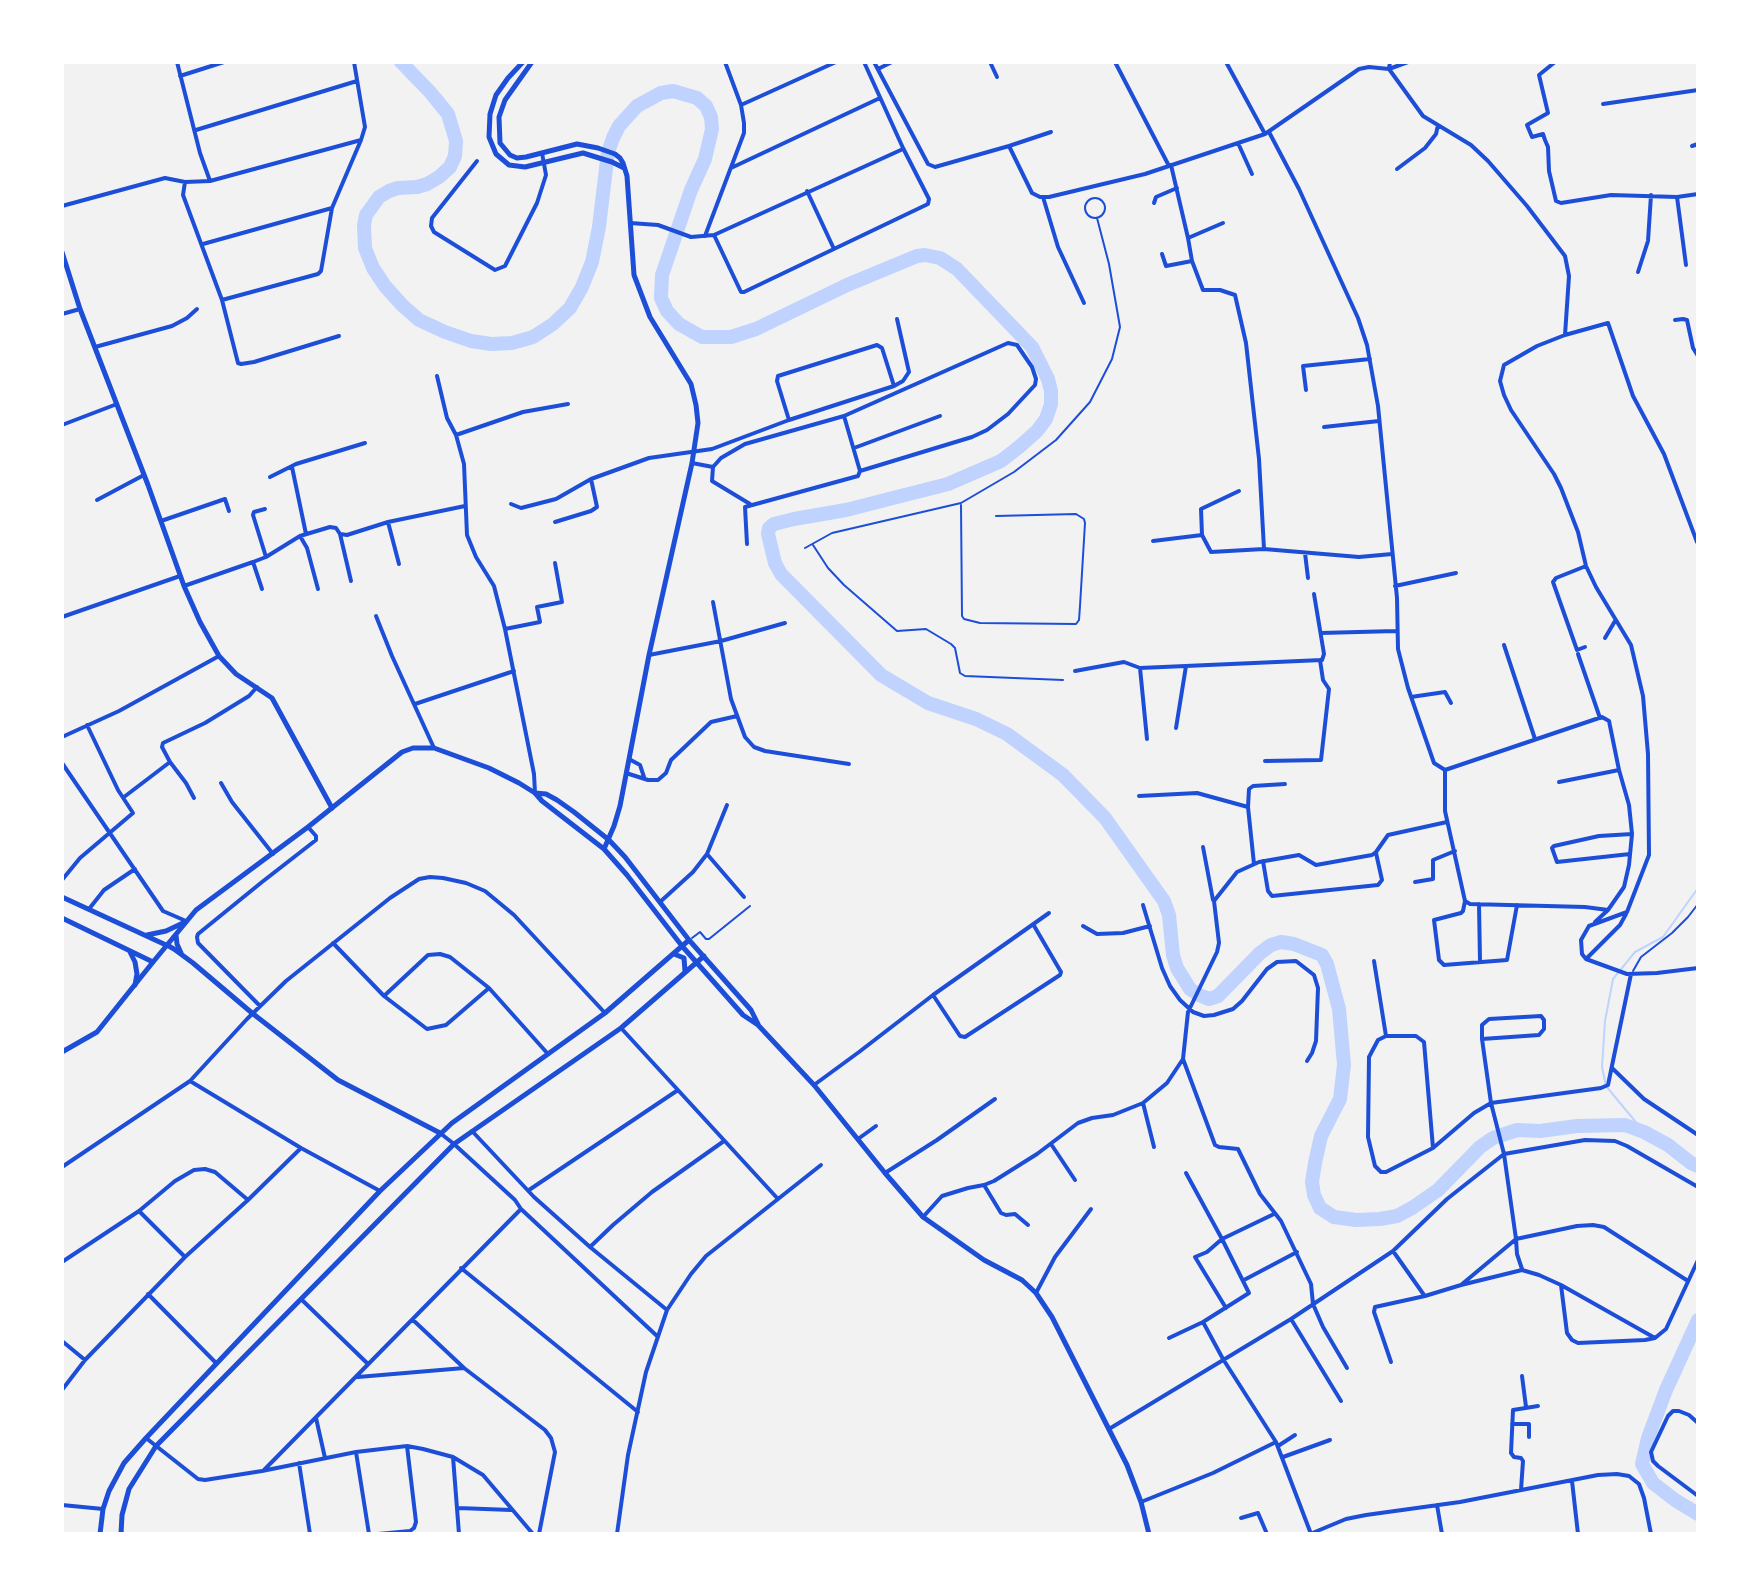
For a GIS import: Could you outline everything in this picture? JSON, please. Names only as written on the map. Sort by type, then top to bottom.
[{"type":"main road","points":[[523,62],[496,95],[490,114],[489,137],[496,154],[509,165],[525,167],[583,153],[625,169]]},
{"type":"main road","points":[[532,62],[505,100],[499,117],[498,138],[503,148],[517,158],[577,144],[615,154],[623,163],[634,275],[650,317],[691,384],[698,423],[695,450],[649,655],[620,806],[604,849]]},
{"type":"main road","points":[[63,257],[180,576],[200,622],[219,656],[236,674],[272,698],[332,808]]},
{"type":"main road","points":[[62,1052],[97,1032],[196,910],[273,854],[402,752],[413,748],[434,748],[489,768],[535,793],[604,849],[682,946],[743,1015],[758,1025],[814,1085],[923,1217],[984,1260],[1022,1280],[1036,1293],[1052,1317],[1127,1465],[1149,1534]]},
{"type":"main road","points":[[535,793],[557,800],[609,840],[689,940],[751,1010],[758,1025]]},
{"type":"main road","points":[[62,897],[181,953],[338,1080],[440,1133]]},
{"type":"main road","points":[[62,918],[153,962]]},
{"type":"main road","points":[[146,936],[185,922]]},
{"type":"main road","points":[[176,934],[181,953]]},
{"type":"main road","points":[[100,1534],[109,1491],[124,1463],[380,1191],[440,1133],[605,1013],[689,940]]},
{"type":"main road","points":[[130,951],[137,974],[135,985]]},
{"type":"main road","points":[[673,954],[684,958],[685,971]]},
{"type":"main road","points":[[121,1534],[129,1489],[156,1446],[454,1144],[621,1028],[704,956]]},
{"type":"street","points":[[177,62],[210,181]]},
{"type":"street","points":[[180,76],[224,62]]},
{"type":"street","points":[[222,300],[321,271],[332,208],[365,127],[354,62]]},
{"type":"street","points":[[705,236],[744,133],[741,105],[725,62]]},
{"type":"street","points":[[741,105],[836,62]]},
{"type":"street","points":[[714,235],[741,292],[744,292],[929,202],[864,62]]},
{"type":"street","points":[[874,62],[928,164],[935,167],[1051,132]]},
{"type":"street","points":[[878,69],[892,62]]},
{"type":"street","points":[[990,62],[997,77]]},
{"type":"street","points":[[1115,62],[1170,166],[1192,261],[1203,290],[1220,290],[1235,295],[1246,343],[1259,459],[1264,549]]},
{"type":"street","points":[[1226,62],[1299,189],[1358,318],[1370,359],[1379,421],[1398,649],[1434,763],[1445,770]]},
{"type":"street","points":[[1390,62],[1389,69],[1423,116],[1471,145],[1488,161],[1565,256],[1569,276],[1567,334]]},
{"type":"street","points":[[1009,146],[1032,193],[1043,197],[1131,178],[1267,133],[1359,69],[1389,69],[1408,62]]},
{"type":"street","points":[[1555,62],[1539,75],[1548,112],[1527,125],[1532,137],[1543,134],[1557,202],[1611,195],[1677,197],[1698,194]]},
{"type":"street","points":[[196,130],[357,81]]},
{"type":"street","points":[[1603,104],[1698,90]]},
{"type":"street","points":[[730,169],[880,98]]},
{"type":"street","points":[[1397,169],[1425,148],[1436,134],[1438,125]]},
{"type":"street","points":[[62,206],[165,178],[185,182],[210,181],[361,140]]},
{"type":"street","points":[[1238,143],[1252,174]]},
{"type":"street","points":[[630,223],[658,225],[685,236],[714,235],[903,148]]},
{"type":"street","points":[[477,161],[432,218],[431,226],[434,232],[495,270],[505,266],[537,203],[546,175],[542,153]]},
{"type":"street","points":[[185,182],[183,195],[222,300],[236,359],[241,364],[339,336]]},
{"type":"street","points":[[1154,203],[1156,197],[1177,188]]},
{"type":"street","points":[[807,191],[834,249]]},
{"type":"street","points":[[1638,272],[1648,241],[1651,195]]},
{"type":"street","points":[[1043,197],[1058,247],[1084,303]]},
{"type":"street","points":[[1677,197],[1686,265]]},
{"type":"street","points":[[202,244],[332,208]]},
{"type":"street","points":[[1188,238],[1223,223]]},
{"type":"street","points":[[1162,254],[1166,266],[1192,261]]},
{"type":"street","points":[[62,314],[80,309]]},
{"type":"street","points":[[95,347],[172,326],[197,309]]},
{"type":"street","points":[[511,504],[521,508],[556,499],[591,479],[649,458],[712,449],[894,386],[903,381],[909,372],[897,319]]},
{"type":"street","points":[[1675,320],[1687,320],[1693,348],[1698,356]]},
{"type":"street","points":[[1586,959],[1620,925],[1649,855],[1648,754],[1643,696],[1635,656],[1586,566],[1578,532],[1561,488],[1504,395],[1500,381],[1504,365],[1577,330],[1604,323],[1609,325],[1633,396],[1664,454],[1697,542]]},
{"type":"street","points":[[750,504],[712,481],[713,467],[721,458],[745,444],[844,416],[1008,343],[1017,345],[1036,379],[1035,385],[1008,414],[972,437],[860,471]]},
{"type":"street","points":[[789,420],[778,376],[877,345],[894,386]]},
{"type":"street","points":[[1306,390],[1303,366],[1370,359]]},
{"type":"street","points":[[437,376],[447,418],[456,435],[464,464],[467,535],[494,586],[505,629],[534,774],[535,793]]},
{"type":"street","points":[[62,425],[117,404]]},
{"type":"street","points":[[456,435],[523,412],[568,404]]},
{"type":"street","points":[[747,544],[745,507],[858,476],[860,471],[844,416]]},
{"type":"street","points":[[854,448],[940,416]]},
{"type":"street","points":[[1324,427],[1379,421]]},
{"type":"street","points":[[270,477],[365,443]]},
{"type":"street","points":[[692,463],[713,467]]},
{"type":"street","points":[[292,467],[303,535],[318,589]]},
{"type":"street","points":[[97,500],[146,479]]},
{"type":"street","points":[[555,522],[597,507],[591,479]]},
{"type":"street","points":[[1239,491],[1201,509],[1202,535],[1211,552],[1264,549],[1359,557],[1392,554]]},
{"type":"street","points":[[161,521],[225,499],[229,511]]},
{"type":"street","points":[[340,534],[347,535],[388,522],[465,506]]},
{"type":"street","points":[[265,509],[253,515],[266,557]]},
{"type":"street","points":[[388,522],[399,564]]},
{"type":"street","points":[[184,586],[266,557],[303,535],[330,527],[336,528],[340,534],[351,581]]},
{"type":"street","points":[[1153,541],[1202,535]]},
{"type":"street","points":[[1305,553],[1308,578]]},
{"type":"street","points":[[253,562],[262,589]]},
{"type":"street","points":[[505,629],[540,622],[537,607],[562,602],[555,563]]},
{"type":"street","points":[[1585,647],[1577,650],[1553,582],[1586,566]]},
{"type":"street","points":[[1395,586],[1456,573]]},
{"type":"street","points":[[62,617],[180,576]]},
{"type":"street","points":[[1075,671],[1124,662],[1140,668],[1322,660],[1324,654],[1314,594]]},
{"type":"street","points":[[713,602],[731,699],[745,737],[754,747],[765,751],[849,764]]},
{"type":"street","points":[[376,616],[434,748]]},
{"type":"street","points":[[1605,638],[1615,621]]},
{"type":"street","points":[[649,655],[721,641],[785,623]]},
{"type":"street","points":[[1321,633],[1396,631]]},
{"type":"street","points":[[1504,645],[1535,739]]},
{"type":"street","points":[[1578,654],[1603,718],[1609,721],[1629,805],[1632,834],[1624,887],[1608,910],[1589,926],[1581,940],[1582,954],[1586,959],[1629,974],[1698,968]]},
{"type":"street","points":[[62,737],[119,711],[219,656]]},
{"type":"street","points":[[1265,761],[1321,760],[1329,689],[1323,680],[1320,660]]},
{"type":"street","points":[[1176,728],[1186,666]]},
{"type":"street","points":[[1140,668],[1147,739]]},
{"type":"street","points":[[415,704],[514,671]]},
{"type":"street","points":[[194,798],[170,762],[163,743],[205,723],[249,696],[257,687]]},
{"type":"street","points":[[1411,697],[1445,692],[1451,703]]},
{"type":"street","points":[[626,773],[653,780],[663,777],[671,760],[711,722],[737,716]]},
{"type":"street","points":[[1445,770],[1603,718]]},
{"type":"street","points":[[62,880],[80,858],[133,813],[112,779],[87,725]]},
{"type":"street","points":[[629,759],[640,765],[644,777]]},
{"type":"street","points":[[124,797],[170,762]]},
{"type":"street","points":[[62,763],[163,911],[185,922]]},
{"type":"street","points":[[1445,770],[1445,811],[1465,901],[1461,913],[1434,920],[1439,960],[1444,965],[1508,959],[1517,905]]},
{"type":"street","points":[[1559,782],[1619,770]]},
{"type":"street","points":[[221,783],[273,854]]},
{"type":"street","points":[[1254,864],[1249,789],[1253,786],[1285,784]]},
{"type":"street","points":[[1139,796],[1197,793],[1248,807]]},
{"type":"street","points":[[660,902],[693,872],[707,854],[727,805]]},
{"type":"street","points":[[1214,901],[1237,872],[1254,864],[1299,855],[1316,865],[1372,855],[1388,835],[1447,822]]},
{"type":"street","points":[[260,1006],[198,943],[197,937],[316,840],[308,827]]},
{"type":"street","points":[[1630,854],[1556,861],[1553,846],[1599,836],[1632,834]]},
{"type":"street","points":[[923,1217],[946,1194],[984,1185],[1019,1166],[1078,1123],[1113,1115],[1143,1103],[1167,1083],[1183,1059],[1191,1006],[1219,943],[1203,847]]},
{"type":"street","points":[[1415,882],[1433,879],[1433,860],[1455,851]]},
{"type":"street","points":[[1263,861],[1268,891],[1272,896],[1378,885],[1382,880],[1376,852]]},
{"type":"street","points":[[707,854],[744,897]]},
{"type":"street","points":[[89,909],[104,890],[135,869]]},
{"type":"street","points":[[62,1167],[190,1081],[286,981],[390,898],[419,879],[443,878],[485,891],[514,915],[605,1013]]},
{"type":"street","points":[[1465,901],[1470,904],[1608,910]]},
{"type":"street","points":[[1479,904],[1480,962]]},
{"type":"street","points":[[1143,905],[1170,986],[1180,1000],[1191,1006],[1193,1012],[1204,1016],[1233,1009],[1267,969],[1277,962],[1296,961],[1314,975],[1318,988],[1316,1041],[1307,1061]]},
{"type":"street","points":[[1589,926],[1627,912]]},
{"type":"street","points":[[814,1085],[1049,913]]},
{"type":"street","points":[[933,995],[960,1036],[965,1037],[1060,975],[1033,924]]},
{"type":"street","points":[[1083,926],[1097,934],[1123,933],[1150,926]]},
{"type":"street","points":[[333,943],[384,996],[427,1029],[446,1025],[489,988]]},
{"type":"street","points":[[384,996],[428,955],[433,953],[450,957],[489,988],[548,1054]]},
{"type":"street","points":[[1374,961],[1386,1036]]},
{"type":"street","points":[[1433,1148],[1424,1042],[1416,1036],[1386,1036],[1378,1040],[1369,1057],[1368,1137],[1375,1166],[1386,1172],[1433,1148],[1474,1113],[1491,1103],[1606,1086],[1629,974]]},
{"type":"street","points":[[1482,1039],[1539,1035],[1544,1029],[1544,1018],[1489,1019],[1482,1025],[1482,1039],[1491,1103],[1503,1146],[1517,1254],[1522,1270]]},
{"type":"street","points":[[621,1028],[778,1199]]},
{"type":"street","points":[[1183,1059],[1215,1145],[1238,1149],[1258,1190],[1281,1221],[1311,1284],[1313,1304],[1328,1338],[1347,1368]]},
{"type":"street","points":[[1612,1068],[1644,1099],[1698,1135]]},
{"type":"street","points":[[190,1081],[380,1191]]},
{"type":"street","points":[[529,1190],[678,1090]]},
{"type":"street","points":[[885,1173],[995,1099]]},
{"type":"street","points":[[1143,1103],[1154,1147]]},
{"type":"street","points":[[858,1139],[876,1126]]},
{"type":"street","points":[[471,1130],[590,1247],[667,1310]]},
{"type":"street","points":[[440,1133],[657,1336]]},
{"type":"street","points":[[1109,1429],[1291,1319],[1393,1251],[1447,1199],[1504,1154],[1585,1140],[1615,1141],[1698,1187]]},
{"type":"street","points":[[590,1247],[652,1192],[724,1141]]},
{"type":"street","points":[[1051,1144],[1075,1180]]},
{"type":"street","points":[[62,1390],[85,1360],[148,1294],[301,1148]]},
{"type":"street","points":[[617,1534],[628,1455],[646,1372],[667,1310],[698,1265],[731,1235],[821,1165]]},
{"type":"street","points":[[62,1262],[194,1170],[215,1172],[248,1200]]},
{"type":"street","points":[[1169,1338],[1249,1295],[1244,1280],[1186,1173]]},
{"type":"street","points":[[984,1185],[1001,1213],[1015,1214],[1028,1225]]},
{"type":"street","points":[[262,1471],[521,1209]]},
{"type":"street","points":[[1036,1293],[1055,1257],[1091,1209]]},
{"type":"street","points":[[139,1211],[185,1257]]},
{"type":"street","points":[[1226,1308],[1195,1257],[1207,1252],[1222,1239],[1274,1214]]},
{"type":"street","points":[[1461,1285],[1516,1239],[1593,1225],[1604,1227],[1688,1281]]},
{"type":"street","points":[[1393,1251],[1425,1296]]},
{"type":"street","points":[[1244,1280],[1297,1252]]},
{"type":"street","points":[[1561,1285],[1567,1333],[1572,1340],[1578,1343],[1655,1338],[1666,1329],[1698,1260]]},
{"type":"street","points":[[461,1268],[638,1412]]},
{"type":"street","points":[[1391,1362],[1374,1308],[1377,1305],[1425,1296],[1522,1270],[1561,1285],[1655,1338]]},
{"type":"street","points":[[148,1294],[216,1363]]},
{"type":"street","points":[[300,1298],[368,1364]]},
{"type":"street","points":[[1291,1319],[1341,1401]]},
{"type":"street","points":[[413,1320],[464,1368],[545,1430],[554,1445],[536,1534]]},
{"type":"street","points":[[1203,1322],[1277,1444],[1310,1534],[1346,1519],[1617,1474],[1635,1480],[1642,1489],[1651,1534]]},
{"type":"street","points":[[62,1341],[85,1360]]},
{"type":"street","points":[[356,1377],[464,1368]]},
{"type":"street","points":[[1522,1376],[1526,1407]]},
{"type":"street","points":[[1521,1490],[1523,1461],[1512,1455],[1513,1410],[1538,1406]]},
{"type":"street","points":[[1698,1423],[1689,1415],[1677,1411],[1671,1413],[1651,1449],[1658,1466],[1698,1496]]},
{"type":"street","points":[[316,1418],[325,1458]]},
{"type":"street","points":[[1512,1424],[1529,1424],[1529,1437]]},
{"type":"street","points":[[1141,1502],[1295,1435]]},
{"type":"street","points":[[146,1438],[198,1479],[205,1480],[356,1452],[407,1446],[453,1457],[483,1475],[511,1510],[536,1534]]},
{"type":"street","points":[[1283,1457],[1330,1440]]},
{"type":"street","points":[[378,1534],[410,1531],[416,1522],[407,1446]]},
{"type":"street","points":[[356,1452],[369,1534]]},
{"type":"street","points":[[453,1457],[459,1534]]},
{"type":"street","points":[[299,1463],[310,1534]]},
{"type":"street","points":[[1572,1481],[1578,1534]]},
{"type":"street","points":[[1441,1497],[1442,1534]]},
{"type":"street","points":[[62,1505],[103,1509]]},
{"type":"street","points":[[458,1508],[511,1510]]},
{"type":"street","points":[[1241,1518],[1258,1513],[1267,1534]]},
{"type":"lane","points":[[1092,199],[1101,200],[1105,208],[1097,218],[1086,213],[1085,204],[1092,199]]},
{"type":"lane","points":[[805,548],[832,533],[961,503],[1014,472],[1056,440],[1090,402],[1112,359],[1120,327],[1097,218]]},
{"type":"lane","points":[[961,503],[964,619],[980,623],[1078,622],[1084,519],[1076,514],[996,516]]},
{"type":"lane","points":[[812,544],[844,585],[897,631],[926,629],[951,644],[955,648],[960,673],[965,676],[1063,680]]},
{"type":"lane","points":[[1629,974],[1641,957],[1672,933],[1698,904]]},
{"type":"lane","points":[[689,940],[700,932],[709,939],[750,906]]},
{"type":"waterway","points":[[401,62],[448,114],[456,141],[455,156],[450,167],[427,184],[398,188],[379,197],[366,215],[365,248],[373,268],[402,305],[419,320],[445,332],[471,341],[512,343],[533,337],[570,308],[592,262],[608,152],[613,138],[637,106],[661,93],[673,91],[697,98],[706,106],[712,129],[705,159],[662,275],[661,298],[667,311],[679,324],[702,337],[731,337],[756,329],[847,285],[925,255],[940,258],[957,269],[1032,347],[1048,379],[1051,404],[1046,419],[1019,447],[1001,461],[948,484],[846,510],[774,524],[768,534],[775,563],[781,574],[881,675],[928,703],[976,719],[1007,734],[1063,775],[1105,818],[1164,901],[1169,915],[1173,955],[1190,989],[1209,999],[1218,996],[1260,953],[1281,942],[1322,955],[1339,1009],[1344,1065],[1340,1099],[1321,1136],[1315,1163],[1312,1182],[1320,1208],[1334,1217],[1356,1220],[1397,1216],[1438,1190],[1480,1147],[1493,1138],[1517,1130],[1625,1125],[1668,1145],[1698,1166]]},
{"type":"waterway","points":[[1644,1132],[1606,1086],[1602,1067],[1605,1021],[1613,979],[1635,952],[1663,937],[1698,888]]},
{"type":"waterway","points":[[1698,1320],[1666,1390],[1642,1464],[1653,1483],[1698,1514]]}]
